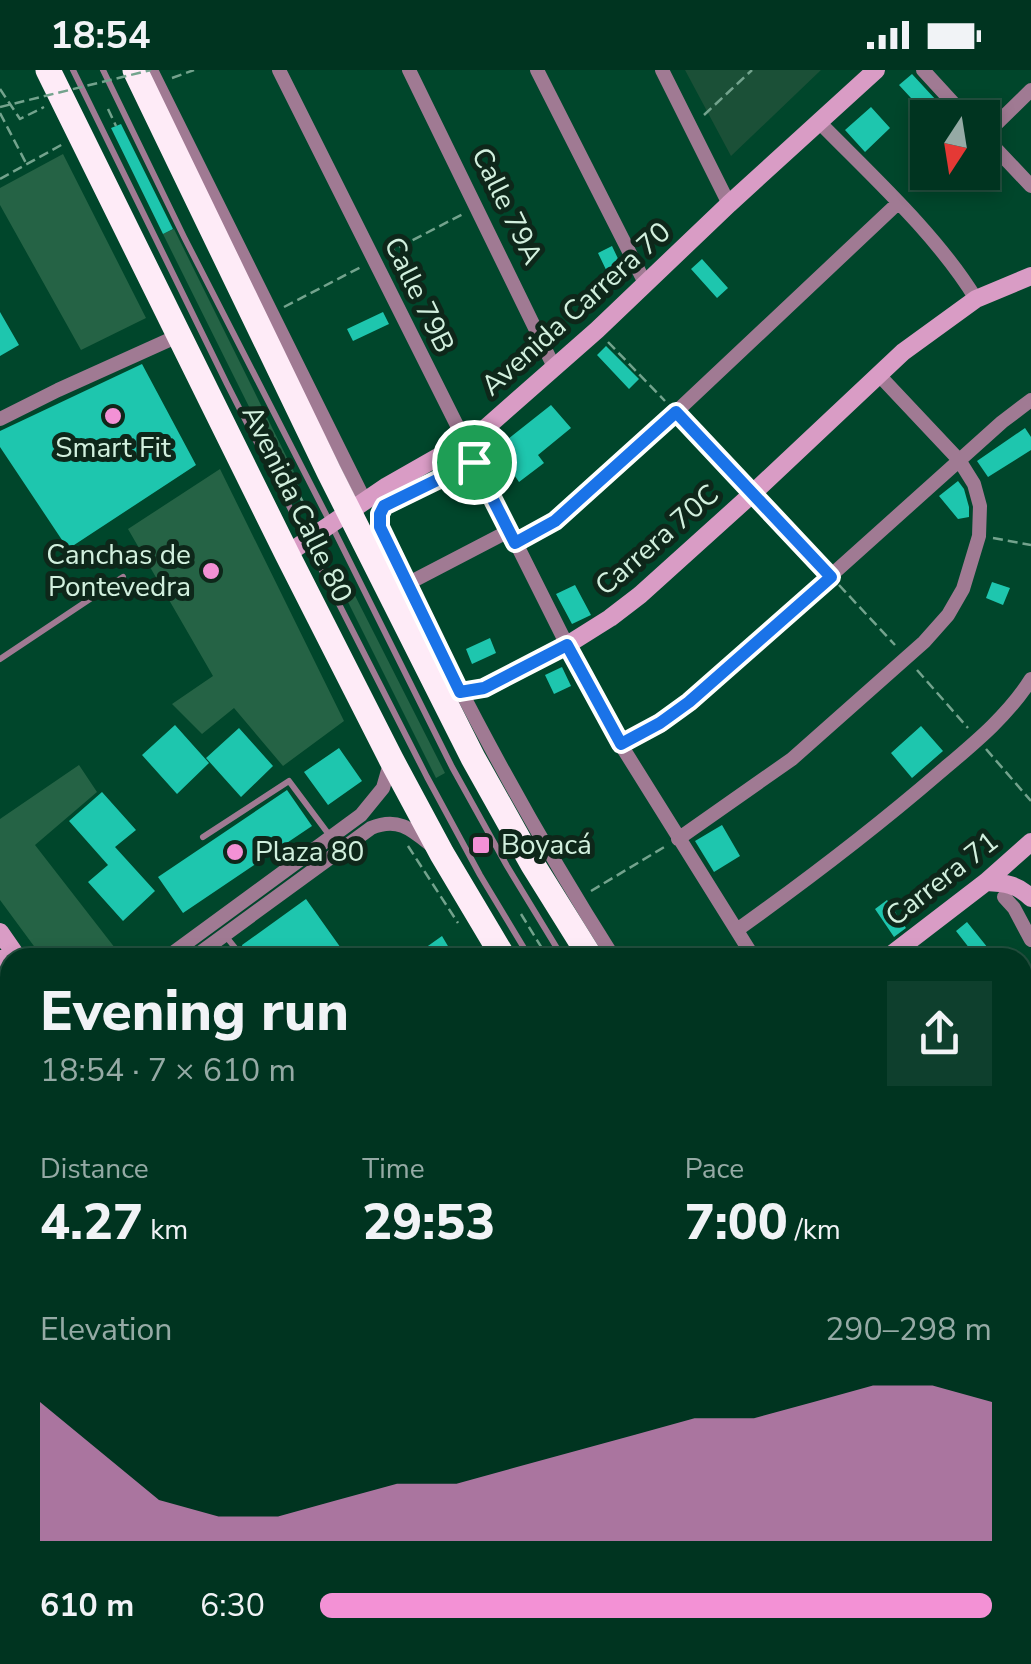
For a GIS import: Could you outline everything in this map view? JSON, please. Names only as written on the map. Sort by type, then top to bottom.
[{"type":"highway","name":"Avenida Calle 80","points":[[48,70],[180,334],[297,548],[391,759],[498,948]]},
{"type":"highway","name":"Avenida Calle 80","points":[[136,70],[348,512],[448,689],[505,817],[585,948]]},
{"type":"street","name":"Calle 79B","points":[[279,70],[567,645],[621,744],[748,948]]},
{"type":"street","name":"Calle 79A","points":[[410,70],[554,367]]},
{"type":"street","points":[[537,70],[646,284]]},
{"type":"street","points":[[662,70],[729,204]]},
{"type":"street","name":"Avenida Carrera 70","points":[[297,548],[494,420],[876,70]]},
{"type":"street","points":[[923,70],[950,100]]},
{"type":"street","points":[[153,75],[348,512]]},
{"type":"street","points":[[1000,119],[1031,90]]},
{"type":"street","points":[[819,122],[898,204],[961,276],[976,299]]},
{"type":"street","points":[[1000,153],[1031,186]]},
{"type":"street","points":[[407,584],[555,521],[898,204]]},
{"type":"street","name":"Carrera 70C","points":[[448,689],[484,688],[610,618],[752,494],[878,374],[933,329],[976,299],[1031,276]]},
{"type":"street","points":[[0,419],[180,334]]},
{"type":"street","points":[[678,838],[792,759],[924,642],[948,616],[963,589],[979,536],[980,506],[974,484],[959,460],[878,374]]},
{"type":"street","points":[[621,744],[689,702],[1031,400]]},
{"type":"street","points":[[474,462],[388,502],[380,514],[380,527],[448,689],[608,948]]},
{"type":"street","points":[[737,930],[863,838],[978,740],[1031,680]]},
{"type":"street","points":[[180,948],[361,816],[375,800],[391,759]]},
{"type":"street","points":[[206,948],[380,824],[398,824],[442,854]]},
{"type":"street","name":"Carrera 71","points":[[900,948],[1031,842]]},
{"type":"street","points":[[986,882],[1007,883],[1021,888],[1031,898]]},
{"type":"street","points":[[1004,897],[1031,940]]},
{"type":"lane","points":[[72,70],[219,367],[297,548],[524,948]]},
{"type":"lane","points":[[103,70],[184,237],[348,512],[452,767],[557,948]]},
{"type":"lane","points":[[0,659],[123,578]]},
{"type":"lane","points":[[203,837],[289,781],[331,837]]},
{"type":"lane","points":[[224,934],[235,948]]},
{"type":"path","points":[[0,106],[194,70]]},
{"type":"path","points":[[704,114],[752,70]]},
{"type":"path","points":[[0,89],[20,119],[46,106]]},
{"type":"path","points":[[107,109],[116,126]]},
{"type":"path","points":[[0,112],[26,165]]},
{"type":"path","points":[[0,180],[64,144]]},
{"type":"path","points":[[604,338],[907,658],[1031,801]]},
{"type":"path","points":[[300,484],[295,486],[307,510]]},
{"type":"path","points":[[979,536],[1031,545]]},
{"type":"path","points":[[578,900],[678,838]]},
{"type":"path","points":[[521,914],[542,948]]},
{"type":"shaded area","points":[[685,70],[821,70],[731,156]]},
{"type":"shaded area","points":[[63,154],[146,318],[81,350],[0,205],[0,188]]},
{"type":"shaded area","points":[[174,229],[294,472],[284,477],[163,234]]},
{"type":"shaded area","points":[[220,469],[344,721],[283,766],[234,708],[202,734],[172,704],[213,676],[128,529]]},
{"type":"shaded area","points":[[339,564],[445,773],[436,778],[331,568]]},
{"type":"shaded area","points":[[79,765],[97,792],[35,845],[115,948],[35,948],[0,900],[0,819]]},
{"type":"building","points":[[912,74],[936,100],[913,100],[899,85]]},
{"type":"building","points":[[871,107],[890,128],[865,152],[845,130]]},
{"type":"building","points":[[121,124],[173,229],[163,234],[111,128]]},
{"type":"building","points":[[612,246],[621,265],[609,276],[598,253]]},
{"type":"building","points":[[702,259],[728,288],[717,298],[691,269]]},
{"type":"building","points":[[0,312],[19,345],[0,356]]},
{"type":"building","points":[[383,312],[389,324],[353,341],[347,329]]},
{"type":"building","points":[[606,346],[639,379],[629,389],[597,355]]},
{"type":"building","points":[[142,364],[196,465],[68,549],[0,447],[0,431]]},
{"type":"building","points":[[551,405],[571,428],[538,455],[544,463],[519,482],[504,460],[490,468],[485,457]]},
{"type":"building","points":[[1025,428],[1031,437],[1031,450],[988,477],[977,461]]},
{"type":"building","points":[[958,481],[964,489],[969,517],[958,519],[939,496]]},
{"type":"building","points":[[992,582],[1010,588],[1003,605],[986,598]]},
{"type":"building","points":[[575,585],[591,615],[572,624],[556,594]]},
{"type":"building","points":[[490,638],[496,653],[472,664],[466,649]]},
{"type":"building","points":[[562,667],[571,686],[554,694],[545,675]]},
{"type":"building","points":[[175,725],[209,763],[177,794],[142,755]]},
{"type":"building","points":[[921,726],[943,751],[912,778],[891,753]]},
{"type":"building","points":[[239,728],[273,766],[241,797],[206,758]]},
{"type":"building","name":"Plaza 80","points":[[339,748],[362,781],[328,805],[304,772]]},
{"type":"building","name":"Plaza 80","points":[[287,790],[312,826],[183,913],[158,877]]},
{"type":"building","points":[[102,792],[136,830],[115,847],[155,891],[123,921],[88,882],[108,865],[69,821]]},
{"type":"building","points":[[722,825],[740,856],[714,872],[695,841]]},
{"type":"building","points":[[306,899],[341,948],[242,948]]},
{"type":"building","points":[[887,900],[906,928],[894,937],[875,909]]},
{"type":"building","points":[[967,922],[988,948],[969,948],[956,931]]},
{"type":"building","points":[[442,936],[449,948],[425,948]]},
{"type":"place","name":"Smart Fit","points":[[113,416]]},
{"type":"place","name":"Canchas de Pontevedra","points":[[211,571]]},
{"type":"place","name":"Boyacá","points":[[481,845]]},
{"type":"place","name":"Plaza 80","points":[[235,852]]},
{"type":"route","points":[[676,412],[831,577],[689,702],[621,744],[567,645],[484,688],[460,692],[380,527],[380,514],[388,502],[474,462],[515,543],[555,521],[676,412]]}]
